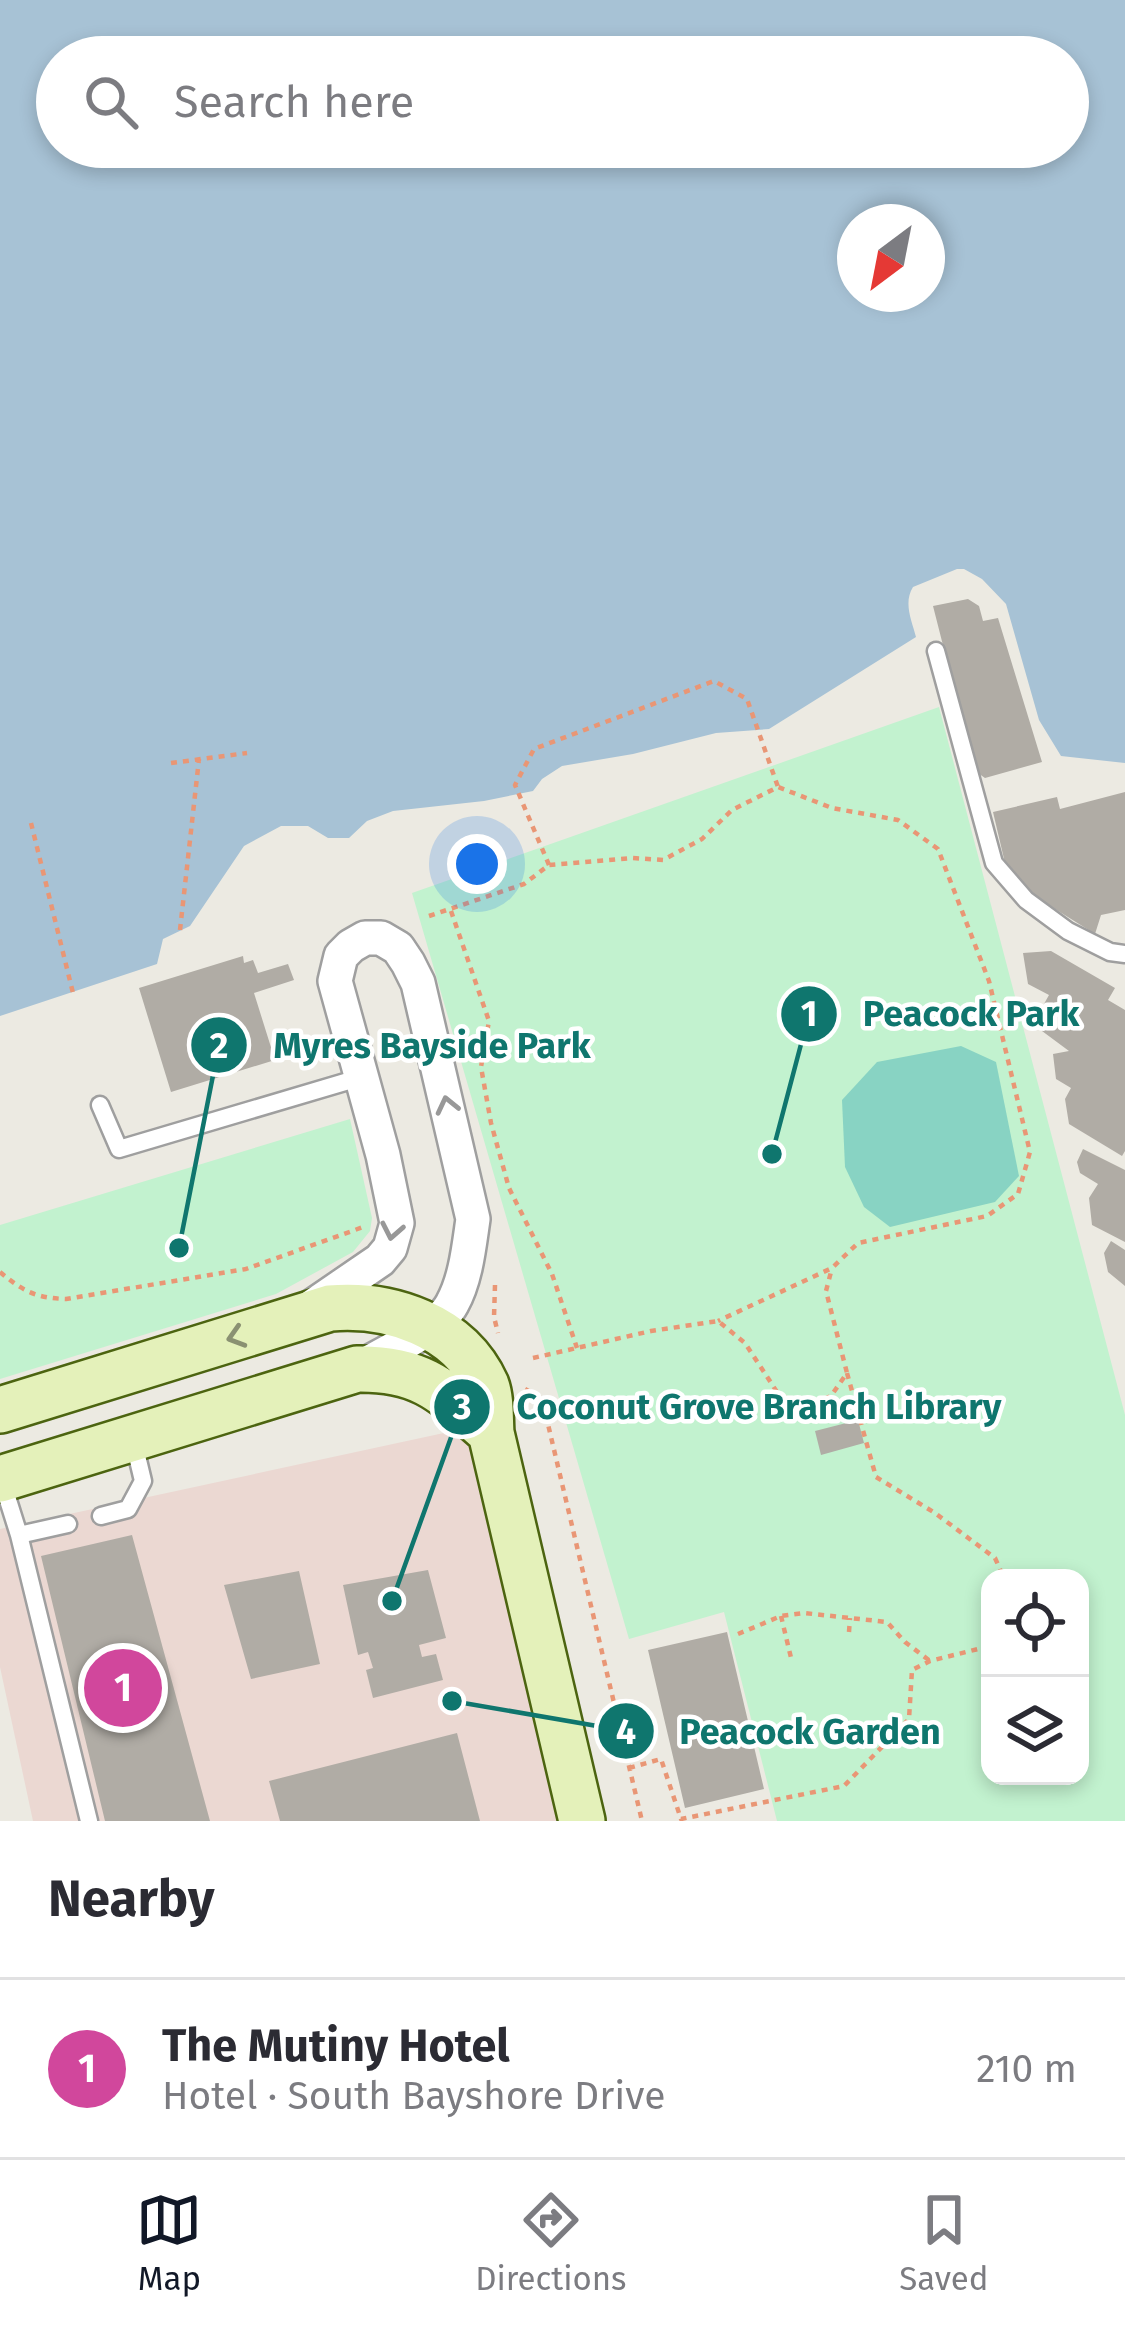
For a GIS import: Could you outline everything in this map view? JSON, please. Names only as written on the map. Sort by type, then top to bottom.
[{"type":"main road","points":[[0,1410],[330,1308],[378,1308],[404,1315],[454,1343],[487,1387],[491,1432],[582,1821]]},
{"type":"main road","points":[[1,1479],[358,1369],[413,1375],[451,1398],[491,1432]]},
{"type":"street","points":[[299,1317],[380,1260],[396,1230],[396,1208],[335,981],[336,968],[350,946],[365,938],[381,938],[398,948],[418,983],[473,1219],[451,1308],[358,1369]]},
{"type":"lane","points":[[936,651],[994,862],[1026,900],[1068,931],[1110,952],[1125,954]]},
{"type":"lane","points":[[100,1106],[119,1149],[362,1077]]},
{"type":"lane","points":[[101,1516],[128,1509],[142,1481],[133,1438]]},
{"type":"lane","points":[[1,1479],[19,1535],[88,1821]]},
{"type":"lane","points":[[19,1535],[68,1524]]},
{"type":"path","points":[[549,865],[515,785],[534,749],[714,681],[747,699],[778,787]]},
{"type":"path","points":[[171,763],[247,753]]},
{"type":"path","points":[[180,931],[199,759]]},
{"type":"path","points":[[429,916],[524,884],[549,865],[663,860],[702,839],[732,809],[778,787],[832,808],[898,820],[938,849],[988,981],[1030,1152],[1018,1193],[987,1216],[858,1243],[832,1268],[718,1321],[532,1358]]},
{"type":"path","points":[[31,823],[73,993]]},
{"type":"path","points":[[451,909],[489,1021],[481,1067],[509,1188],[552,1274],[577,1348]]},
{"type":"path","points":[[0,1272],[41,1298],[66,1299],[245,1269],[375,1226]]},
{"type":"path","points":[[832,1268],[826,1291],[876,1477],[935,1513],[995,1558],[1000,1569]]},
{"type":"path","points":[[495,1284],[494,1317],[500,1340]]},
{"type":"path","points":[[718,1321],[745,1342],[777,1392],[802,1408],[831,1396],[847,1373]]},
{"type":"path","points":[[516,1384],[542,1399],[642,1821]]},
{"type":"path","points":[[739,1634],[781,1616],[815,1612],[887,1622],[904,1642],[931,1661]]},
{"type":"path","points":[[781,1616],[792,1662]]},
{"type":"path","points":[[849,1632],[850,1618]]},
{"type":"path","points":[[629,1768],[661,1759],[681,1819],[844,1786],[909,1719],[912,1670],[981,1648]]},
{"type":"shaded area","points":[[0,0],[1125,0],[1125,763],[1061,756],[1039,720],[1006,604],[982,579],[957,569],[913,587],[908,606],[916,637],[769,729],[716,733],[562,766],[533,791],[393,811],[367,821],[349,838],[328,838],[308,826],[281,826],[244,846],[190,926],[163,939],[157,964],[0,1016]]},
{"type":"shaded area","points":[[961,1046],[996,1062],[1019,1176],[995,1202],[890,1227],[864,1207],[845,1167],[842,1100],[877,1062]]},
{"type":"shaded area","points":[[504,1420],[604,1821],[33,1821],[0,1667],[0,1529]]},
{"type":"green space","points":[[939,707],[1125,1415],[1125,1821],[777,1821],[724,1612],[629,1639],[412,893]]},
{"type":"green space","points":[[350,1119],[372,1218],[370,1231],[353,1252],[276,1294],[0,1379],[0,1225]]},
{"type":"building","points":[[968,599],[979,606],[983,621],[998,618],[1042,762],[985,778],[975,771],[933,606]]},
{"type":"building","points":[[1125,792],[1125,910],[1101,915],[1095,934],[1009,880],[993,812],[1057,797],[1060,809]]},
{"type":"building","points":[[1051,951],[1115,988],[1108,1000],[1125,1010],[1122,1156],[1069,1124],[1065,1099],[1071,1088],[1056,1079],[1053,1054],[1069,1051],[1042,1031],[1040,1011],[1049,995],[1028,984],[1023,953]]},
{"type":"building","points":[[243,956],[244,963],[253,960],[258,973],[288,964],[294,980],[254,993],[275,1060],[171,1092],[139,988]]},
{"type":"building","points":[[1083,1149],[1125,1170],[1125,1242],[1092,1225],[1089,1198],[1098,1184],[1080,1173],[1077,1162]]},
{"type":"building","points":[[1111,1241],[1125,1250],[1125,1286],[1108,1272],[1104,1253]]},
{"type":"building","points":[[858,1420],[864,1443],[821,1455],[815,1431]]},
{"type":"building","points":[[132,1535],[210,1821],[105,1821],[41,1556]]},
{"type":"building","points":[[428,1570],[446,1638],[419,1645],[422,1657],[436,1654],[443,1680],[373,1698],[366,1670],[373,1668],[368,1652],[358,1655],[343,1585]]},
{"type":"building","points":[[299,1571],[320,1664],[251,1679],[224,1585]]},
{"type":"building","points":[[727,1632],[764,1789],[685,1808],[648,1650]]},
{"type":"building","points":[[457,1733],[480,1821],[280,1821],[269,1781]]},
{"type":"place","name":"Peacock Park","points":[[772,1154]]},
{"type":"place","name":"Myres Bayside Park","points":[[179,1248]]},
{"type":"place","name":"Coconut Grove Branch Library","points":[[392,1601]]},
{"type":"place","name":"The Mutiny Hotel","points":[[123,1688]]},
{"type":"place","name":"Peacock Garden","points":[[452,1701]]}]
